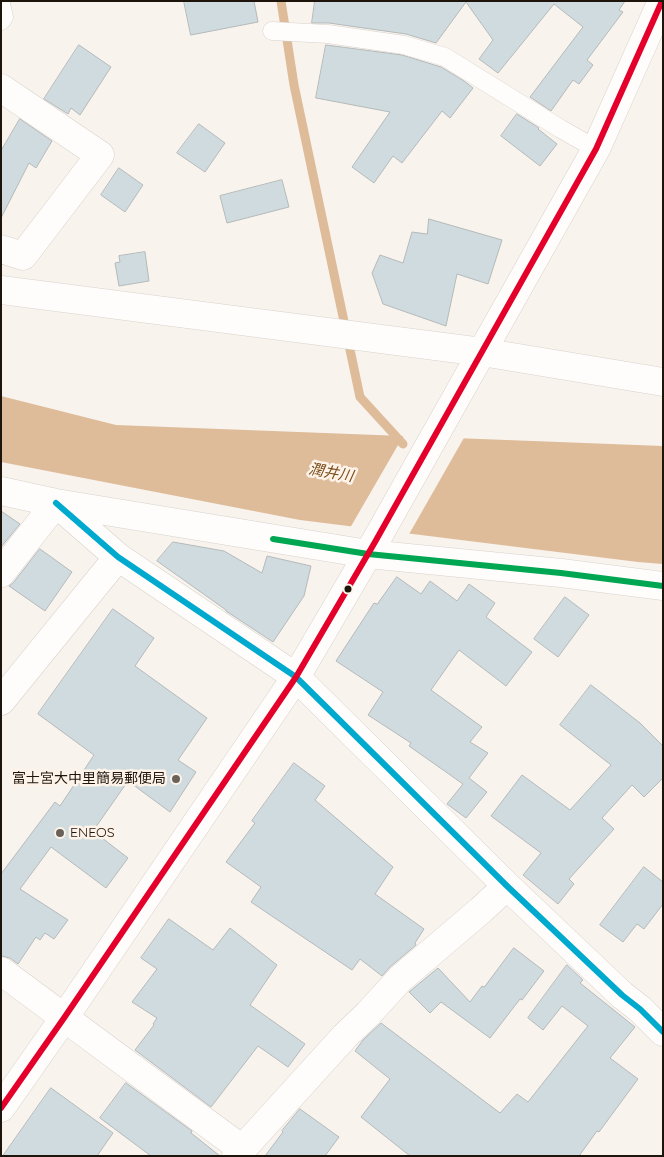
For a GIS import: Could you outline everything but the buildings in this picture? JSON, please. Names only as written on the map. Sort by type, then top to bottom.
[{"type":"street","points":[[1,1108],[296,676],[372,548],[596,149],[662,1]]},
{"type":"street","points":[[1,88],[100,155],[23,256],[1,249]]},
{"type":"street","points":[[1,258],[12,291],[369,338],[476,364],[663,382]]},
{"type":"street","points":[[1,491],[56,503],[372,548],[663,586]]},
{"type":"street","points":[[56,503],[118,557],[296,676],[507,886],[663,1032]]},
{"type":"street","points":[[1,573],[56,503]]},
{"type":"street","points":[[1,701],[118,557]]},
{"type":"street","points":[[1,972],[239,1152],[400,979],[507,886]]},
{"type":"lane","points":[[1,4],[4,18],[1,21]]},
{"type":"lane","points":[[272,31],[328,34],[404,46],[445,57],[596,149]]},
{"type":"water","name":"潤井川","points":[[1,396],[116,425],[663,446],[663,564],[300,520],[1,462]]},
{"type":"pier","points":[[405,433],[465,436],[408,536],[350,528]]},
{"type":"waterway","points":[[281,1],[294,85],[360,397],[403,444]]},
{"type":"transit line","points":[[1,1108],[296,677],[375,542],[596,149],[662,1]]},
{"type":"transit line","points":[[56,503],[118,557],[296,677],[507,886],[663,1032]]},
{"type":"transit line","points":[[273,539],[368,554],[561,573],[663,586]]},
{"type":"place","name":"富士宮大中里簡易郵便局","points":[[176,779]]},
{"type":"place","name":"ENEOS","points":[[60,833]]}]
